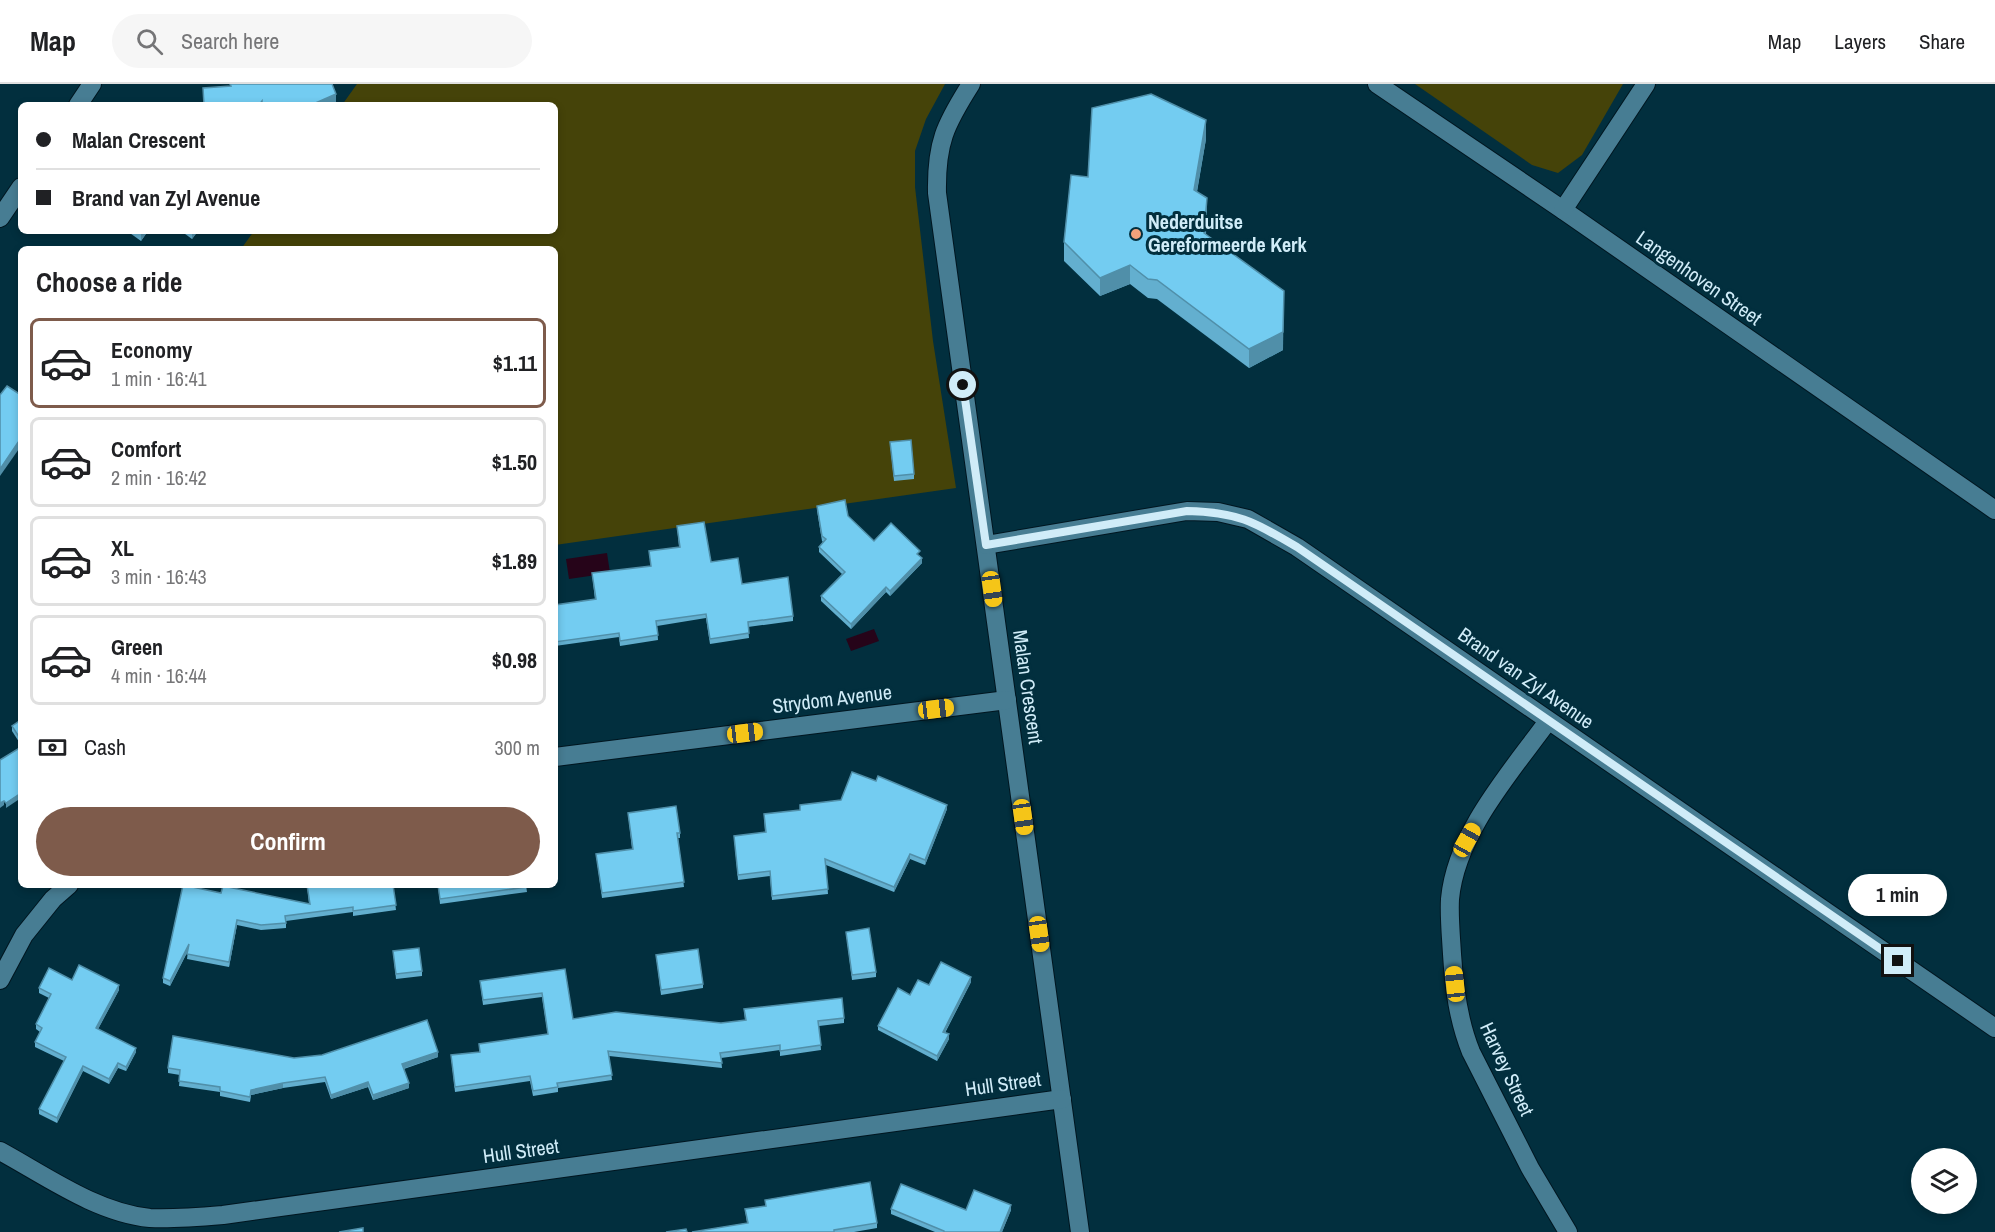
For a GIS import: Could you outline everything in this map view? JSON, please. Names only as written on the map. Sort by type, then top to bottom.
[{"type":"street","points":[[80,102],[92,84]]},
{"type":"street","name":"Malan Crescent","points":[[971,84],[947,125],[941,144],[937,159],[937,193],[1080,1232]]},
{"type":"street","name":"Langenhoven Street","points":[[1377,84],[1563,210],[1995,510]]},
{"type":"street","points":[[1563,210],[1646,84]]},
{"type":"street","points":[[0,218],[18,191]]},
{"type":"street","name":"Brand van Zyl Avenue","points":[[986,545],[1187,511],[1218,512],[1248,519],[1297,547],[1995,1028]]},
{"type":"street","name":"Strydom Avenue","points":[[558,758],[1007,700]]},
{"type":"street","name":"Harvey Street","points":[[1548,721],[1485,808],[1467,840],[1450,898],[1450,929],[1457,1002],[1467,1042],[1530,1168],[1568,1232]]},
{"type":"street","points":[[0,980],[24,935],[53,899],[66,888]]},
{"type":"street","name":"Hull Street","points":[[0,1151],[98,1204],[148,1218],[182,1218],[223,1215],[1062,1099]]},
{"type":"shaded area","points":[[357,84],[945,84],[926,119],[915,151],[915,187],[933,341],[956,488],[558,545],[558,246],[243,246],[252,234],[558,234],[558,102],[344,102]]},
{"type":"shaded area","points":[[1415,84],[1623,84],[1582,155],[1558,173],[1532,165]]},
{"type":"shaded area","points":[[607,553],[610,573],[569,579],[566,559]]},
{"type":"shaded area","points":[[874,629],[879,641],[851,651],[846,639]]},
{"type":"building","points":[[230,84],[332,84],[336,94],[318,102],[204,102],[203,88],[231,86]]},
{"type":"building","name":"Nederduitse Gereformeerde Kerk","points":[[1151,94],[1206,120],[1194,190],[1207,198],[1204,233],[1284,291],[1283,332],[1249,349],[1157,280],[1148,279],[1130,265],[1100,278],[1064,242],[1071,175],[1088,177],[1092,108]]},
{"type":"building","points":[[7,386],[18,393],[18,442],[0,469],[0,395]]},
{"type":"building","points":[[911,440],[914,474],[894,476],[890,442]]},
{"type":"building","points":[[845,500],[848,516],[874,541],[891,523],[920,551],[917,554],[922,558],[890,591],[886,587],[851,624],[821,596],[845,572],[819,547],[826,539],[822,536],[817,506]]},
{"type":"building","points":[[704,522],[711,562],[738,558],[742,584],[788,577],[793,616],[748,622],[749,633],[710,639],[706,614],[656,621],[658,635],[620,641],[619,633],[558,642],[558,605],[596,599],[592,573],[651,566],[649,551],[680,547],[677,526]]},
{"type":"building","points":[[18,722],[18,735],[12,726]]},
{"type":"building","points":[[18,749],[18,795],[6,803],[4,801],[0,803],[0,760]]},
{"type":"building","points":[[852,772],[876,781],[878,776],[947,805],[925,860],[910,854],[894,887],[825,859],[828,889],[772,896],[770,871],[738,875],[734,836],[766,832],[764,814],[800,810],[800,805],[841,800]]},
{"type":"building","points":[[676,806],[680,833],[677,833],[684,882],[602,893],[596,854],[633,849],[628,813]]},
{"type":"building","points":[[182,888],[197,888],[221,893],[222,888],[233,888],[310,904],[307,888],[393,888],[396,905],[353,911],[353,907],[285,916],[286,923],[261,925],[237,920],[229,962],[187,954],[189,944],[170,981],[163,978]]},
{"type":"building","points":[[438,888],[520,888],[440,899]]},
{"type":"building","points":[[869,928],[876,972],[852,975],[846,932]]},
{"type":"building","points":[[419,948],[422,971],[396,974],[393,951]]},
{"type":"building","points":[[698,949],[703,984],[661,990],[656,955]]},
{"type":"building","points":[[941,962],[971,977],[943,1032],[949,1034],[937,1056],[878,1026],[898,988],[910,995],[918,980],[929,985]]},
{"type":"building","points":[[79,965],[119,985],[96,1028],[136,1048],[126,1067],[118,1063],[109,1079],[83,1066],[57,1118],[39,1109],[66,1057],[35,1042],[42,1028],[36,1024],[51,994],[39,988],[49,968],[72,980]]},
{"type":"building","points":[[565,969],[573,1019],[616,1012],[721,1023],[746,1020],[744,1009],[842,998],[844,1018],[818,1021],[821,1045],[780,1051],[780,1045],[720,1053],[722,1063],[608,1051],[612,1075],[557,1083],[558,1087],[533,1091],[530,1076],[455,1087],[451,1055],[480,1052],[479,1044],[548,1034],[542,993],[483,1000],[480,981]]},
{"type":"building","points":[[427,1020],[438,1052],[402,1064],[409,1083],[373,1095],[368,1082],[331,1095],[325,1077],[251,1090],[250,1097],[220,1091],[220,1087],[179,1081],[180,1070],[168,1068],[173,1036],[294,1058],[322,1055]]},
{"type":"building","points":[[870,1182],[877,1223],[834,1230],[834,1232],[692,1232],[748,1223],[745,1209],[766,1206],[765,1200]]},
{"type":"building","points":[[901,1184],[966,1210],[974,1190],[1011,1205],[1000,1232],[944,1232],[891,1209]]},
{"type":"building","points":[[363,1228],[363,1232],[339,1232]]},
{"type":"building","points":[[686,1229],[687,1232],[666,1232]]},
{"type":"place","name":"Nederduitse Gereformeerde Kerk","points":[[1136,234]]},
{"type":"route","points":[[963,385],[986,545],[1187,511],[1218,512],[1248,519],[1297,547],[1898,961]]}]
